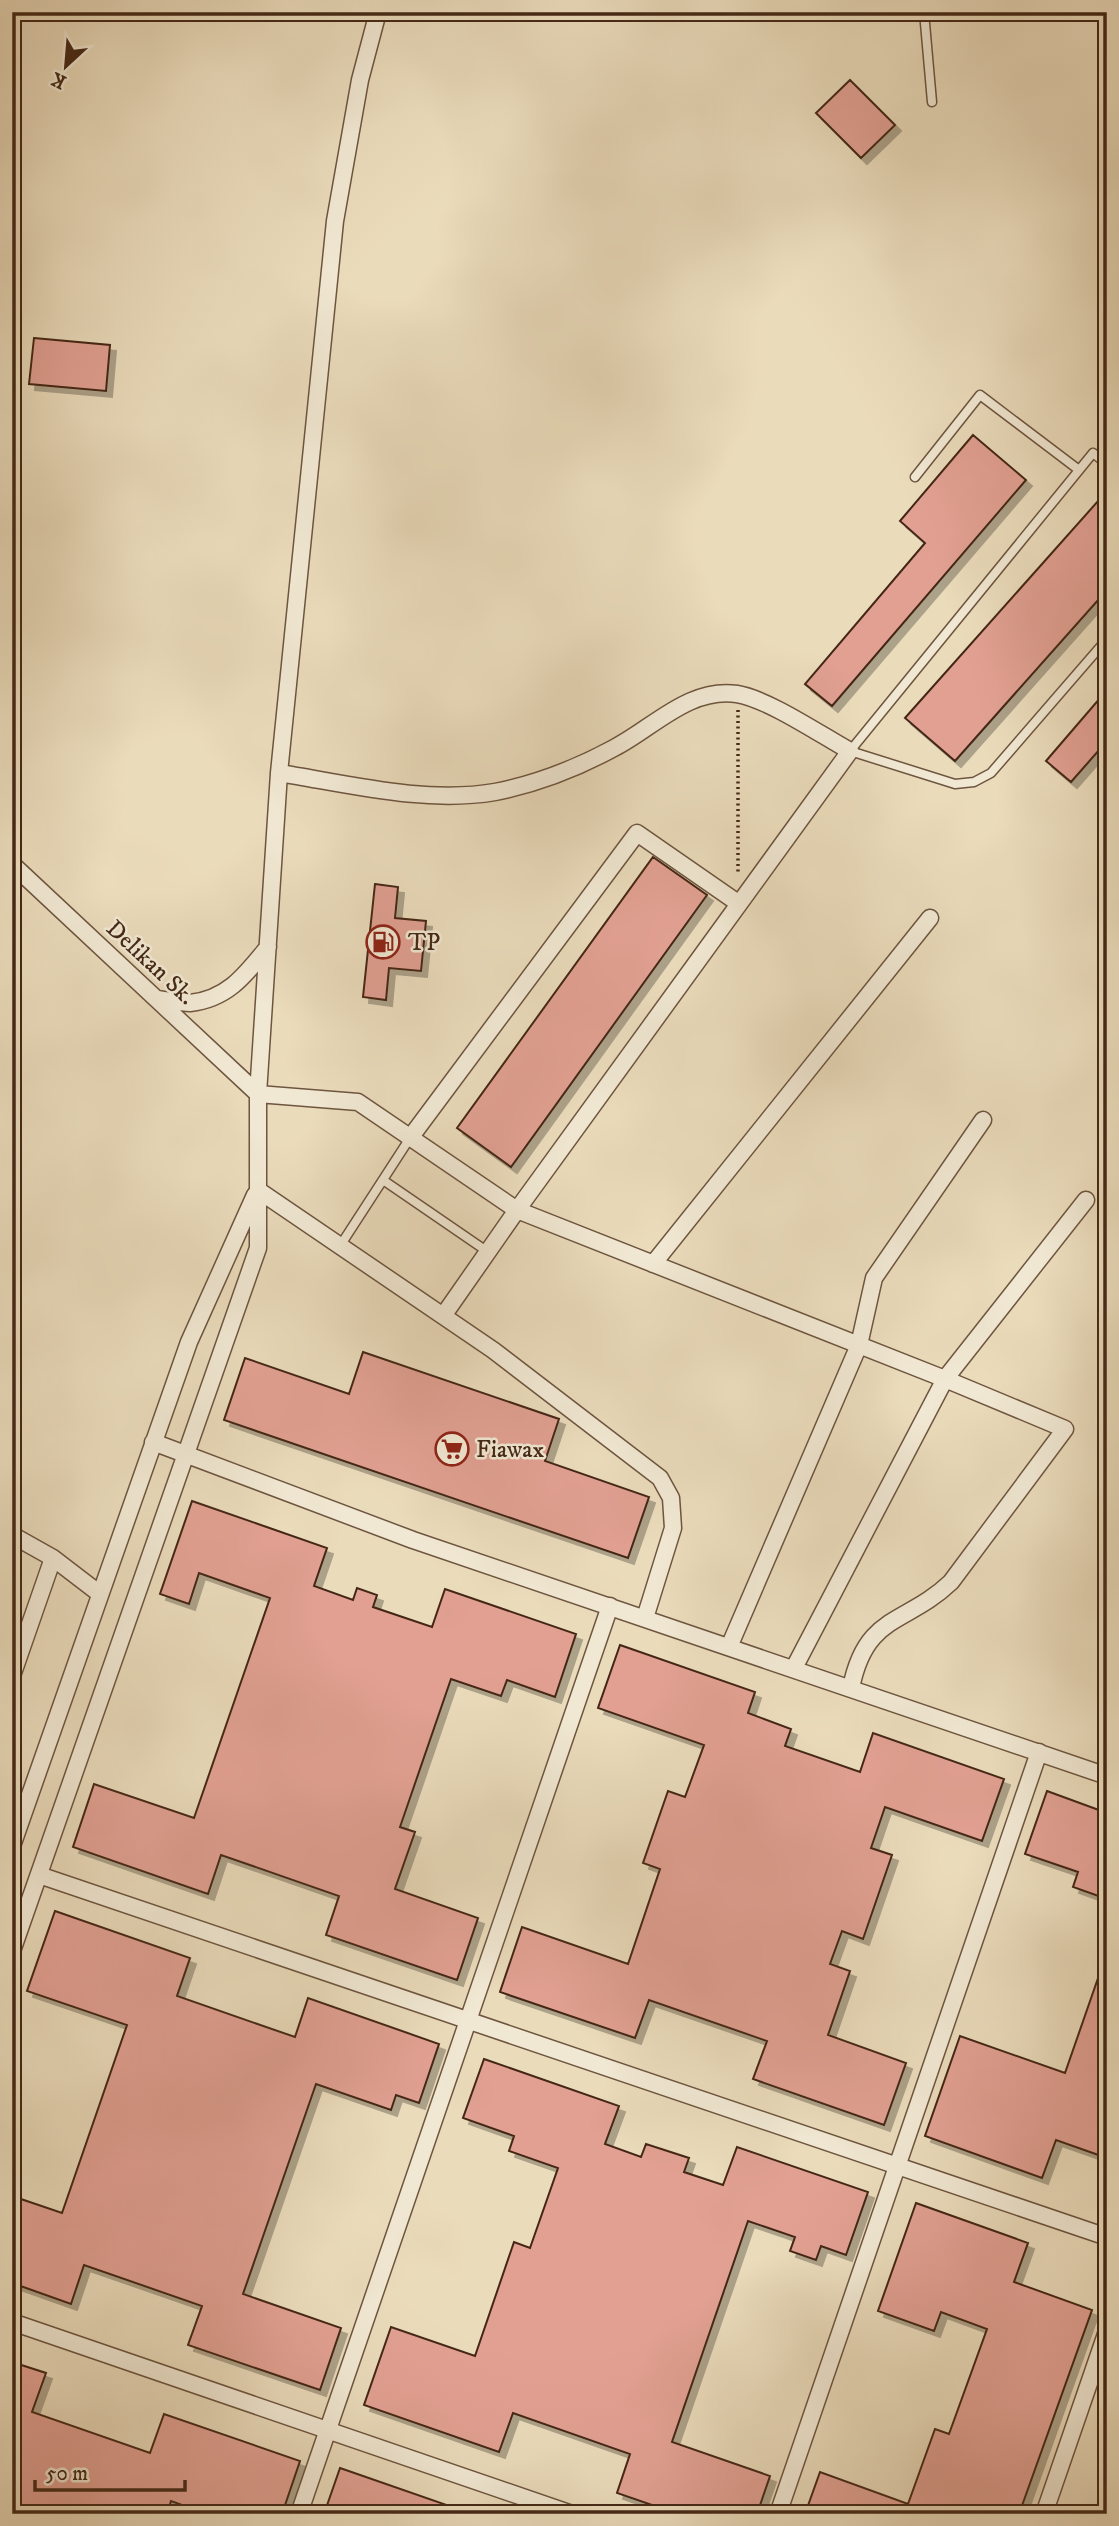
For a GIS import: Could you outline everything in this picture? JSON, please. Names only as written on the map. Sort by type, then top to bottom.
[{"type":"street","points":[[12,1951],[258,1248],[258,1094],[279,773],[335,221],[360,80],[378,12]]},
{"type":"street","points":[[279,773],[430,795],[495,792],[524,785],[582,764],[616,748],[694,699],[709,694],[738,694],[761,702],[850,751],[443,1316]]},
{"type":"street","points":[[410,1138],[637,832],[738,903]]},
{"type":"street","name":"Delikan Sk.","points":[[12,864],[258,1094]]},
{"type":"street","points":[[653,1264],[930,918]]},
{"type":"street","points":[[157,999],[190,1003],[225,993],[242,979],[268,947]]},
{"type":"street","points":[[258,1094],[358,1102],[517,1210],[1065,1429],[951,1581],[929,1600],[890,1620],[870,1640],[858,1663],[851,1688]]},
{"type":"street","points":[[729,1647],[859,1345],[874,1278],[983,1120]]},
{"type":"street","points":[[258,1190],[504,1358],[660,1478],[671,1498],[673,1528],[645,1618]]},
{"type":"street","points":[[12,1846],[189,1342],[258,1190]]},
{"type":"street","points":[[794,1668],[945,1379],[1086,1200]]},
{"type":"street","points":[[153,1443],[413,1540],[1107,1776]]},
{"type":"street","points":[[12,1535],[53,1558],[100,1594]]},
{"type":"street","points":[[12,1676],[53,1558]]},
{"type":"street","points":[[299,2514],[610,1606]]},
{"type":"street","points":[[778,2514],[1039,1752]]},
{"type":"street","points":[[39,1875],[1107,2237]]},
{"type":"street","points":[[12,2322],[572,2514]]},
{"type":"street","points":[[1044,2514],[1107,2332]]},
{"type":"lane","points":[[924,12],[932,102]]},
{"type":"lane","points":[[915,477],[980,395],[1079,470]]},
{"type":"lane","points":[[1107,464],[1093,453],[850,751],[945,783],[974,782],[990,773],[1107,639]]},
{"type":"lane","points":[[340,1246],[410,1138]]},
{"type":"lane","points":[[383,1180],[488,1252]]},
{"type":"path","points":[[738,694],[738,903]]},
{"type":"building","points":[[850,80],[895,125],[861,158],[816,113]]},
{"type":"building","points":[[34,338],[110,345],[106,391],[29,384]]},
{"type":"building","points":[[973,435],[1026,480],[832,706],[805,684],[925,543],[900,521]]},
{"type":"building","points":[[1107,491],[1107,590],[955,761],[905,718]]},
{"type":"building","points":[[1107,690],[1107,741],[1071,782],[1046,761]]},
{"type":"building","points":[[653,857],[707,895],[511,1167],[457,1128]]},
{"type":"building","points":[[375,884],[398,887],[395,918],[426,921],[421,971],[389,968],[386,1000],[363,997]]},
{"type":"building","points":[[363,1352],[559,1419],[545,1461],[649,1497],[628,1558],[224,1420],[245,1358],[349,1394]]},
{"type":"building","points":[[192,1501],[327,1548],[314,1586],[353,1600],[357,1588],[377,1595],[373,1607],[432,1627],[445,1589],[576,1634],[555,1697],[507,1680],[501,1696],[451,1679],[400,1827],[415,1832],[395,1889],[478,1918],[457,1980],[326,1935],[339,1896],[221,1855],[208,1894],[73,1847],[94,1784],[194,1818],[270,1598],[199,1573],[189,1604],[160,1594]]},
{"type":"building","points":[[620,1645],[755,1692],[748,1713],[791,1729],[785,1746],[860,1772],[873,1733],[1004,1779],[982,1841],[885,1807],[871,1848],[892,1855],[863,1939],[842,1931],[830,1964],[850,1971],[828,2035],[906,2063],[884,2125],[753,2079],[767,2041],[649,2000],[635,2038],[500,1992],[522,1927],[628,1964],[660,1869],[643,1863],[668,1791],[685,1797],[704,1745],[598,1708]]},
{"type":"building","points":[[1047,1791],[1107,1813],[1107,1899],[1073,1887],[1078,1872],[1025,1854]]},
{"type":"building","points":[[55,1911],[190,1958],[177,1996],[295,2037],[308,1998],[439,2044],[419,2103],[396,2095],[391,2110],[316,2084],[243,2294],[341,2328],[320,2390],[188,2345],[202,2306],[84,2265],[71,2304],[12,2283],[12,2196],[62,2213],[127,2025],[27,1991]]},
{"type":"building","points":[[1104,1961],[1107,1962],[1107,2158],[1056,2140],[1042,2178],[925,2136],[960,2036],[1065,2073]]},
{"type":"building","points":[[484,2059],[619,2106],[605,2144],[641,2157],[646,2144],[689,2158],[684,2172],[723,2185],[737,2147],[868,2192],[846,2255],[821,2246],[816,2260],[790,2251],[795,2237],[748,2221],[672,2442],[770,2476],[757,2514],[678,2514],[617,2493],[630,2454],[513,2413],[499,2452],[364,2405],[391,2327],[475,2356],[514,2242],[530,2248],[558,2168],[509,2151],[514,2136],[463,2118]]},
{"type":"building","points":[[916,2203],[1028,2243],[1014,2282],[1092,2310],[1019,2514],[805,2514],[820,2472],[908,2504],[935,2429],[949,2434],[987,2329],[941,2312],[934,2331],[878,2311]]},
{"type":"building","points":[[12,2362],[46,2373],[32,2412],[150,2453],[164,2414],[300,2461],[282,2514],[207,2514],[171,2501],[167,2514],[12,2514]]},
{"type":"building","points":[[340,2468],[464,2511],[463,2514],[324,2514]]},
{"type":"place","name":"TP","points":[[383,942]]},
{"type":"place","name":"Fiawax","points":[[452,1449]]}]
